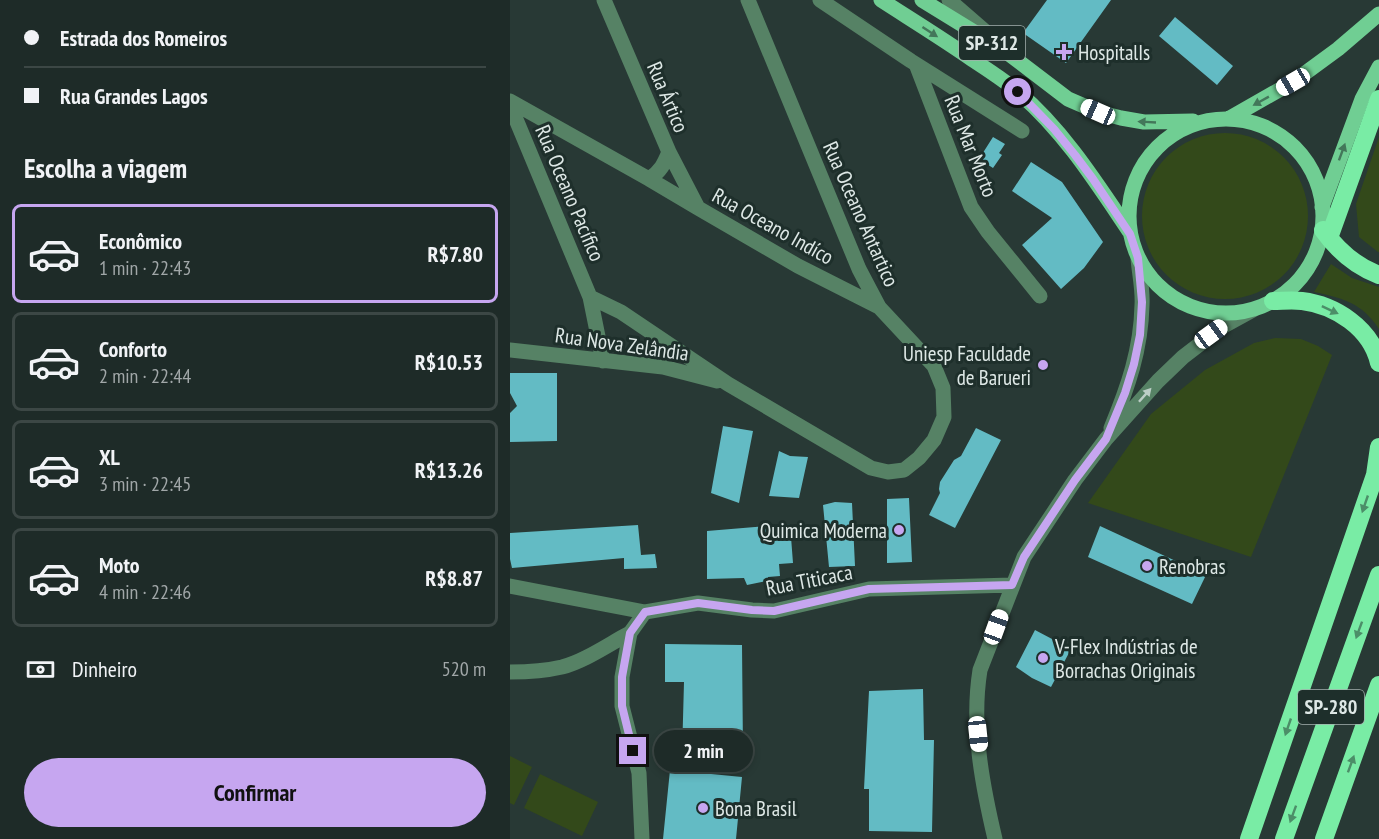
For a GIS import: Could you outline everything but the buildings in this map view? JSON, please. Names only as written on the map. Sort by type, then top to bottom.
[{"type":"highway","points":[[1379,99],[1326,233],[1350,260],[1379,275]]},
{"type":"highway","points":[[1273,301],[1301,301],[1324,306],[1349,319],[1366,335],[1379,363]]},
{"type":"highway","points":[[1249,839],[1377,469],[1379,447]]},
{"type":"highway","name":"SP-280","points":[[1284,839],[1379,575]]},
{"type":"highway","name":"SP-280","points":[[1324,839],[1379,685]]},
{"type":"main road","name":"SP-312","points":[[881,0],[1018,92],[1054,129],[1093,179],[1130,234],[1138,258],[1148,274],[1161,289],[1177,300],[1195,309],[1214,313],[1253,310],[1273,301],[1300,278],[1326,233]]},
{"type":"main road","name":"SP-312","points":[[922,0],[1005,51],[1068,99],[1098,112],[1144,122],[1228,119],[1300,78],[1379,14]]},
{"type":"main road","points":[[1322,207],[1362,99],[1379,67]]},
{"type":"main road","points":[[1228,119],[1268,128],[1285,139],[1300,154],[1318,186],[1326,233]]},
{"type":"main road","points":[[1130,234],[1131,197],[1136,179],[1145,162],[1171,136],[1205,121]]},
{"type":"street","name":"Rua Ártico","points":[[604,0],[669,152],[698,208]]},
{"type":"street","name":"Rua Oceano Antartico","points":[[728,384],[871,468],[888,472],[904,470],[919,458],[933,440],[944,417],[943,388],[934,366],[879,307],[859,268],[747,0]]},
{"type":"street","points":[[820,0],[1022,131]]},
{"type":"street","points":[[948,0],[1005,51]]},
{"type":"street","name":"Rua Mar Morto","points":[[916,64],[971,207],[988,232],[1040,296]]},
{"type":"street","name":"Rua Oceano Indíco","points":[[510,103],[650,178],[798,266],[879,307]]},
{"type":"street","name":"Rua Oceano Pacífico","points":[[510,103],[590,297],[603,361]]},
{"type":"street","points":[[650,178],[664,166],[669,152]]},
{"type":"street","points":[[1106,439],[1125,393],[1140,335],[1142,302],[1138,258]]},
{"type":"street","points":[[590,297],[621,312],[728,384]]},
{"type":"street","points":[[995,839],[987,805],[981,761],[977,699],[980,670],[1024,557],[1075,480],[1106,439],[1158,381],[1222,327],[1253,310]]},
{"type":"street","name":"Rua Nova Zelândia","points":[[510,350],[663,367],[728,384]]},
{"type":"street","name":"Rua Titicaca","points":[[510,586],[645,612],[698,603],[774,611],[869,589],[1012,585]]},
{"type":"street","points":[[642,839],[639,773],[622,706],[622,677],[630,633],[645,612]]},
{"type":"street","points":[[510,672],[561,668],[575,663],[630,633]]},
{"type":"green space","points":[[1225,133],[1257,140],[1271,147],[1283,158],[1294,170],[1301,184],[1308,216],[1301,248],[1294,262],[1283,274],[1271,285],[1257,292],[1225,299],[1193,292],[1179,285],[1167,274],[1156,262],[1149,248],[1142,216],[1149,184],[1156,170],[1167,158],[1179,147],[1193,140]]},
{"type":"green space","points":[[1379,137],[1378,252],[1359,237],[1356,204]]},
{"type":"green space","points":[[1331,264],[1352,278],[1379,287],[1379,329],[1359,307],[1314,292]]},
{"type":"green space","points":[[1275,338],[1301,339],[1332,355],[1251,557],[1088,503],[1151,414],[1205,370],[1254,343]]},
{"type":"green space","points":[[510,756],[532,767],[514,805],[510,803]]},
{"type":"green space","points":[[540,774],[598,802],[582,836],[524,808]]},
{"type":"place","name":"HospitalIs","points":[[1064,52]]},
{"type":"place","name":"Uniesp Faculdade de Barueri","points":[[1043,365]]},
{"type":"place","name":"Quimica Moderna","points":[[899,530]]},
{"type":"place","name":"Renobras","points":[[1147,566]]},
{"type":"place","name":"V-Flex Indústrias de Borrachas Originais","points":[[1043,658]]},
{"type":"place","name":"Bona Brasil","points":[[703,808]]},
{"type":"route","points":[[633,751],[622,706],[622,677],[630,633],[645,612],[698,603],[774,611],[869,589],[1012,585],[1024,557],[1075,480],[1106,439],[1125,393],[1140,335],[1142,302],[1138,258],[1130,234],[1093,179],[1054,129],[1018,92]]}]
